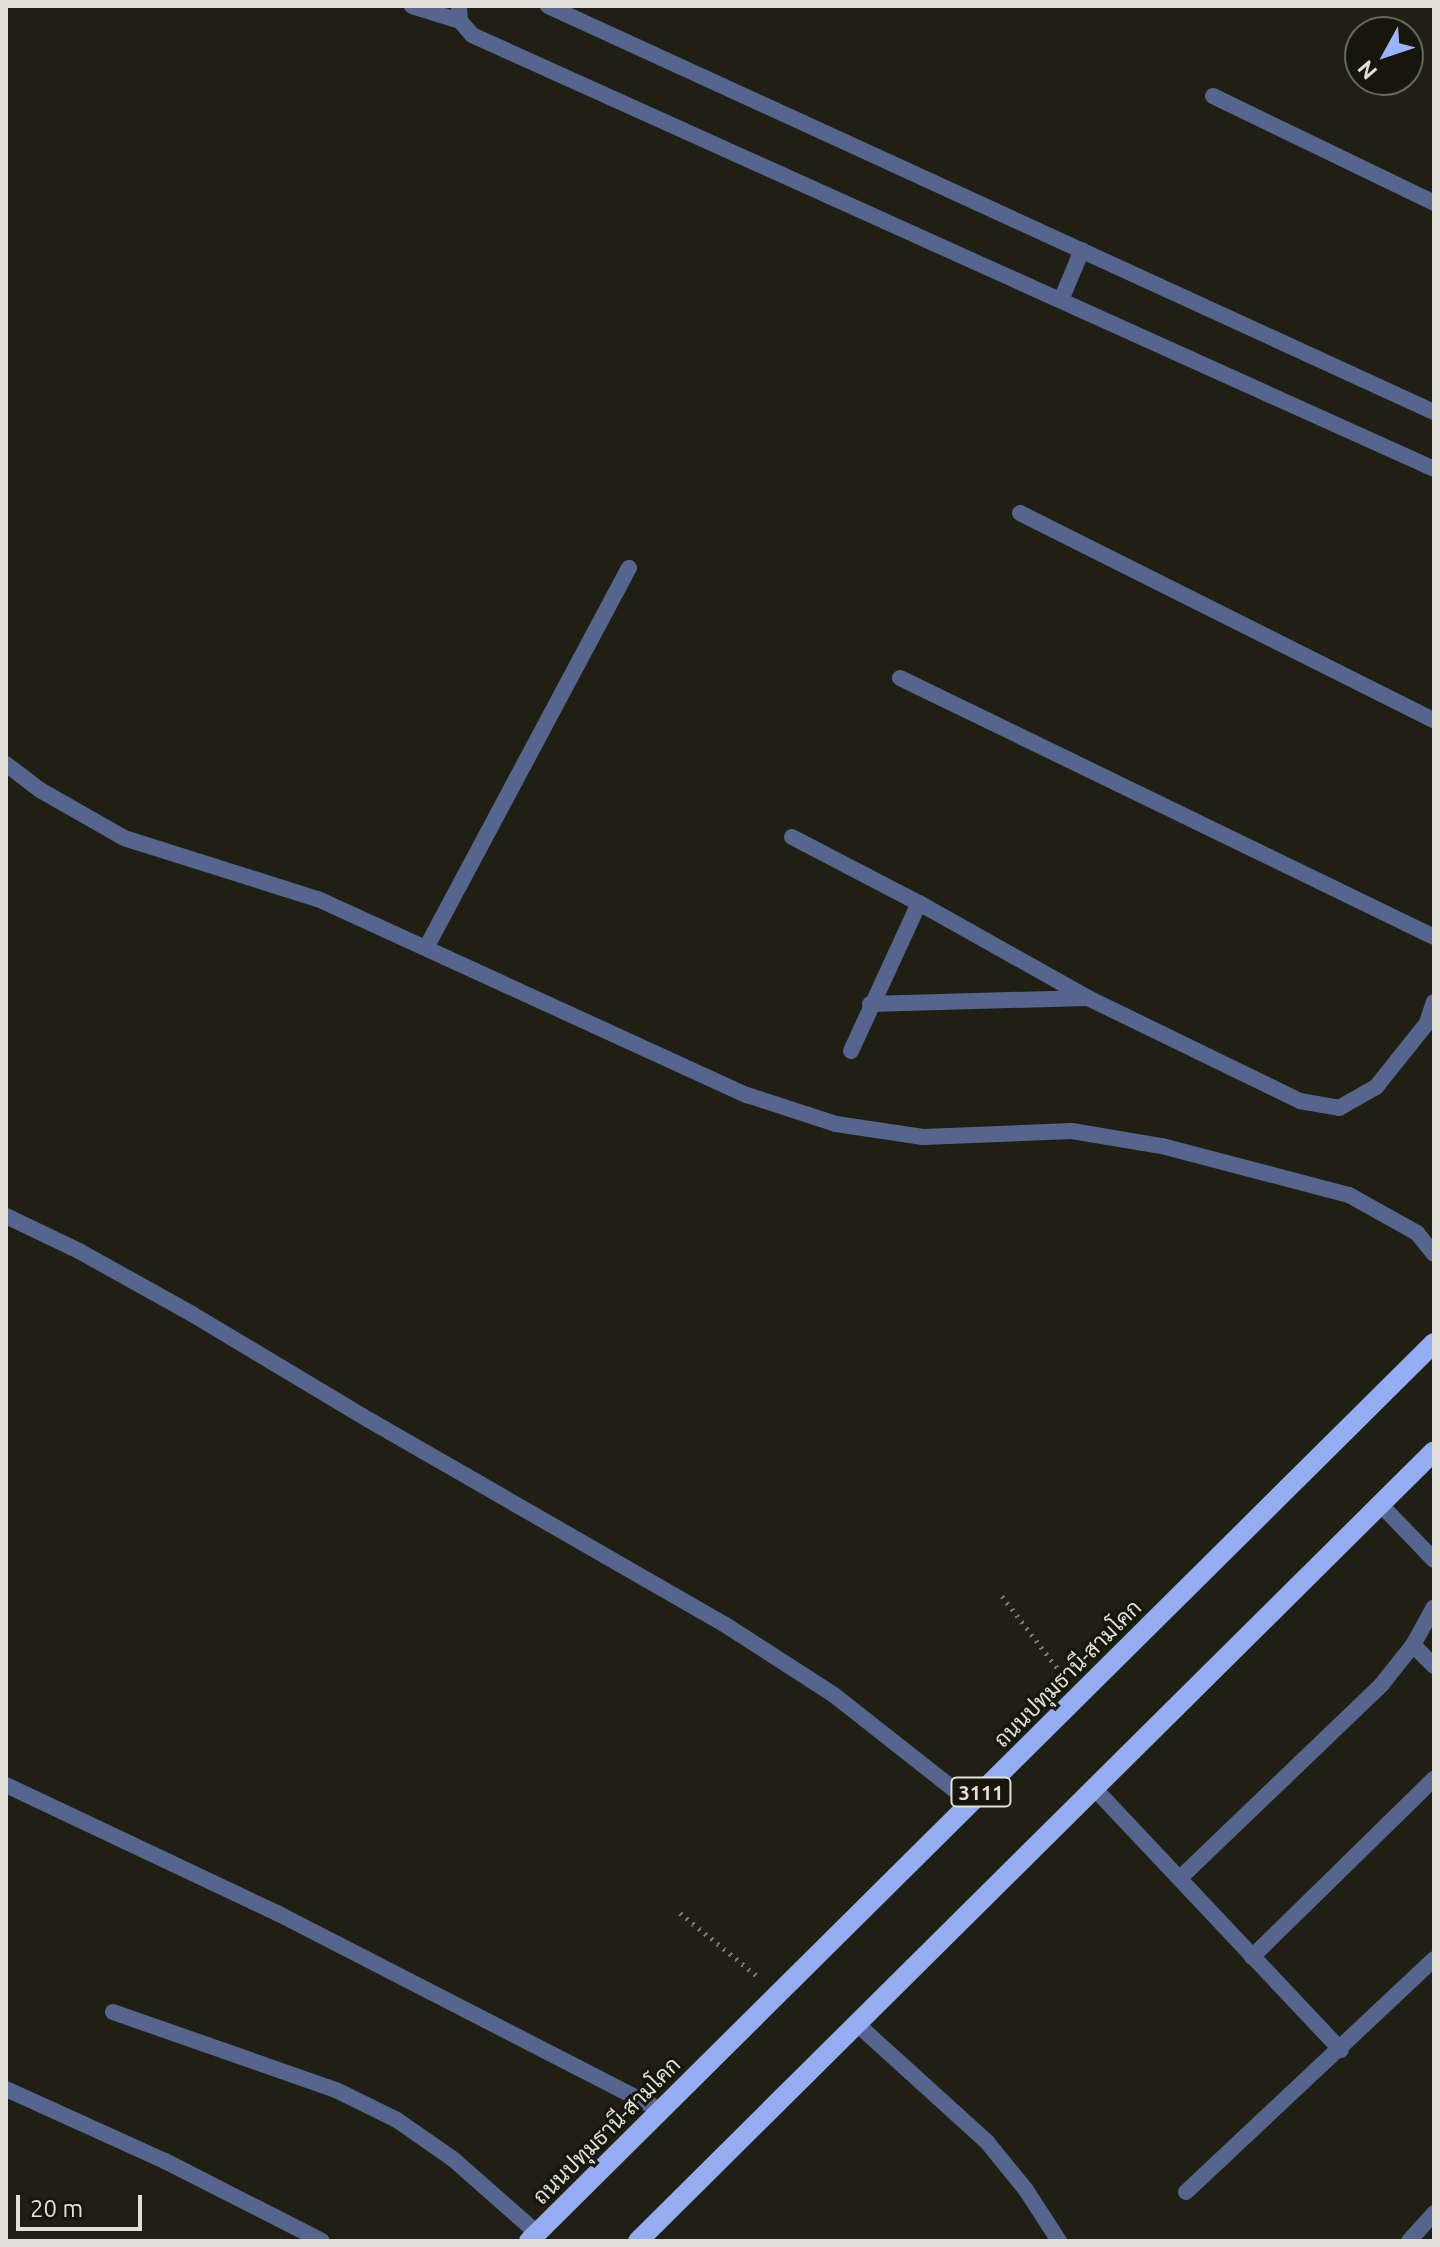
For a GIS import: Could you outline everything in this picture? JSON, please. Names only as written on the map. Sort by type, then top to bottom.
[{"type":"main road","name":"ถนนปทุมธานี-สามโคก","points":[[533,2237],[1434,1343]]},
{"type":"main road","points":[[638,2241],[1434,1451]]},
{"type":"street","points":[[412,6],[460,13],[472,35],[1434,469]]},
{"type":"street","points":[[548,6],[1434,412]]},
{"type":"street","points":[[1213,96],[1434,203]]},
{"type":"street","points":[[1061,300],[1082,250]]},
{"type":"street","points":[[1020,513],[1434,720]]},
{"type":"street","points":[[426,948],[629,568]]},
{"type":"street","points":[[900,678],[1434,937]]},
{"type":"street","points":[[6,764],[40,790],[124,838],[318,899],[747,1095],[836,1124],[923,1137],[1072,1131],[1162,1146],[1349,1195],[1417,1233],[1434,1254]]},
{"type":"street","points":[[792,837],[919,903],[1088,998],[1300,1101],[1339,1108],[1376,1087],[1427,1023],[1434,1002]]},
{"type":"street","points":[[851,1051],[919,903]]},
{"type":"street","points":[[870,1004],[1088,998]]},
{"type":"street","points":[[6,1216],[79,1251],[192,1314],[724,1624],[834,1695],[971,1803]]},
{"type":"street","points":[[1380,1504],[1434,1560]]},
{"type":"street","points":[[1180,1878],[1382,1684],[1413,1645],[1434,1607]]},
{"type":"street","points":[[1413,1645],[1434,1666]]},
{"type":"street","points":[[1252,1957],[1434,1779]]},
{"type":"street","points":[[6,1785],[279,1914],[660,2110]]},
{"type":"street","points":[[1094,1788],[1341,2050]]},
{"type":"street","points":[[1186,2192],[1341,2050],[1434,1959]]},
{"type":"street","points":[[113,2012],[336,2090],[397,2120],[453,2159],[533,2237]]},
{"type":"street","points":[[857,2024],[987,2142],[1026,2190],[1059,2241]]},
{"type":"street","points":[[6,2089],[165,2161],[322,2241]]},
{"type":"street","points":[[1409,2241],[1434,2213]]},
{"type":"path","points":[[1002,1596],[1078,1696]]},
{"type":"path","points":[[680,1913],[778,1993]]}]
